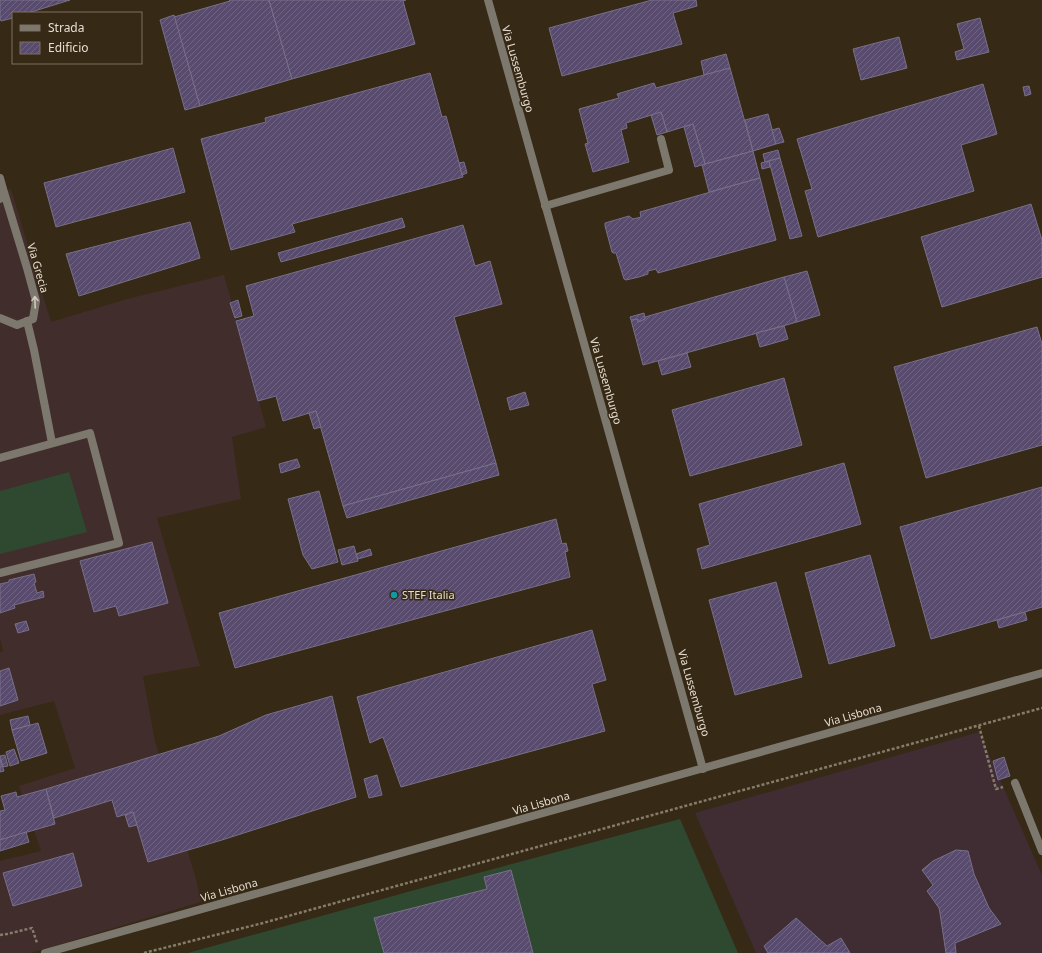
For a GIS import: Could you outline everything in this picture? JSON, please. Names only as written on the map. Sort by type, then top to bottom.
[{"type":"street","name":"Via Lussemburgo","points":[[488,0],[703,769]]},
{"type":"street","points":[[546,206],[669,170],[661,139]]},
{"type":"street","name":"Via Grecia","points":[[0,178],[36,301],[33,319],[27,321]]},
{"type":"street","points":[[0,199],[3,189]]},
{"type":"street","points":[[0,318],[17,325],[27,321],[52,443]]},
{"type":"street","points":[[0,458],[90,433],[119,543],[0,573]]},
{"type":"street","name":"Via Lisbona","points":[[45,953],[1042,673]]},
{"type":"street","points":[[1015,783],[1042,851]]},
{"type":"path","points":[[144,953],[263,923],[1042,708]]},
{"type":"path","points":[[979,726],[996,789],[1015,783]]},
{"type":"path","points":[[0,935],[32,928],[38,947]]},
{"type":"shaded area","points":[[11,189],[51,322],[127,299],[224,275],[266,427],[232,437],[241,499],[157,518],[200,666],[143,676],[155,741],[196,879],[201,902],[31,953],[0,953],[0,861],[41,851],[19,786],[75,768],[54,701],[0,715],[0,652],[3,651],[0,638],[0,192]]},
{"type":"shaded area","points":[[979,732],[1042,875],[1042,953],[756,953],[695,813]]},
{"type":"green space","points":[[69,472],[87,532],[0,554],[0,491]]},
{"type":"green space","points":[[680,819],[738,953],[188,953],[411,891]]},
{"type":"building","points":[[0,0],[70,0],[31,12],[12,12],[12,18],[1,21]]},
{"type":"building","points":[[229,0],[269,0],[292,79],[200,106],[174,17],[230,1]]},
{"type":"building","points":[[269,0],[406,0],[403,1],[415,44],[292,79]]},
{"type":"building","points":[[652,0],[696,0],[697,6],[673,13],[682,44],[562,76],[549,28]]},
{"type":"building","points":[[174,15],[200,106],[185,110],[160,20]]},
{"type":"building","points":[[980,18],[989,52],[957,60],[955,52],[964,49],[957,24]]},
{"type":"building","points":[[899,37],[907,68],[861,80],[853,49]]},
{"type":"building","points":[[726,54],[730,68],[704,75],[701,61]]},
{"type":"building","points":[[730,68],[753,151],[705,164],[693,124],[667,132],[661,112],[626,123],[627,128],[621,130],[629,162],[593,172],[585,144],[588,143],[579,109],[619,98],[617,94],[654,83],[656,88]]},
{"type":"building","points":[[430,73],[442,117],[446,116],[463,177],[292,224],[295,232],[231,250],[201,139],[266,122],[265,118]]},
{"type":"building","points":[[983,84],[997,134],[961,145],[974,191],[818,237],[805,191],[812,189],[797,139]]},
{"type":"building","points":[[1029,86],[1031,94],[1025,96],[1023,87]]},
{"type":"building","points":[[661,112],[667,132],[657,135],[651,115]]},
{"type":"building","points":[[768,114],[776,144],[753,151],[745,120]]},
{"type":"building","points":[[693,124],[705,164],[695,167],[684,127]]},
{"type":"building","points":[[779,128],[784,142],[776,144],[772,130]]},
{"type":"building","points":[[173,148],[185,192],[56,227],[44,183]]},
{"type":"building","points":[[778,150],[780,158],[765,162],[763,154]]},
{"type":"building","points":[[753,151],[760,178],[709,192],[702,165]]},
{"type":"building","points":[[780,158],[802,236],[790,239],[769,161]]},
{"type":"building","points":[[769,161],[770,167],[762,169],[761,163]]},
{"type":"building","points":[[464,162],[467,173],[462,175],[459,163]]},
{"type":"building","points":[[760,178],[776,240],[658,273],[656,269],[648,271],[648,274],[639,277],[626,280],[624,279],[616,253],[612,252],[605,223],[629,216],[633,219],[641,217],[640,212]]},
{"type":"building","points":[[1031,204],[1042,240],[1042,277],[942,307],[921,237]]},
{"type":"building","points":[[402,218],[405,227],[281,262],[278,253]]},
{"type":"building","points":[[190,222],[200,258],[79,296],[66,254]]},
{"type":"building","points":[[463,225],[475,266],[490,261],[502,304],[454,317],[496,463],[343,506],[316,411],[283,421],[276,396],[258,401],[236,321],[254,316],[246,286]]},
{"type":"building","points":[[807,271],[820,315],[797,322],[784,277]]},
{"type":"building","points":[[784,277],[797,322],[643,365],[631,320],[638,319],[638,322],[645,319],[645,317]]},
{"type":"building","points":[[238,300],[242,316],[235,318],[230,303]]},
{"type":"building","points":[[644,313],[645,319],[638,322],[638,319],[631,320],[630,317]]},
{"type":"building","points":[[784,326],[788,339],[760,347],[756,333]]},
{"type":"building","points":[[1037,327],[1042,344],[1042,445],[926,478],[894,367]]},
{"type":"building","points":[[687,353],[691,367],[662,375],[658,361]]},
{"type":"building","points":[[784,378],[802,445],[690,476],[672,410]]},
{"type":"building","points":[[525,392],[529,405],[510,410],[507,398]]},
{"type":"building","points":[[316,411],[321,427],[314,429],[309,413]]},
{"type":"building","points":[[297,459],[300,467],[281,473],[279,464]]},
{"type":"building","points":[[496,463],[499,475],[347,518],[343,506]]},
{"type":"building","points":[[844,463],[861,524],[702,569],[697,549],[710,545],[699,504]]},
{"type":"building","points":[[1042,487],[1042,607],[931,639],[900,527]]},
{"type":"building","points":[[319,491],[338,562],[312,569],[303,555],[288,499]]},
{"type":"building","name":"STEF Italia","points":[[556,519],[562,544],[566,543],[568,551],[565,552],[570,577],[235,668],[219,613]]},
{"type":"building","points":[[152,542],[168,603],[119,616],[116,606],[94,612],[80,561]]},
{"type":"building","points":[[354,546],[358,561],[342,565],[338,550]]},
{"type":"building","points":[[370,549],[372,555],[358,559],[356,554]]},
{"type":"building","points":[[870,555],[895,646],[829,664],[805,573]]},
{"type":"building","points":[[34,574],[36,582],[34,583],[37,593],[43,591],[44,597],[14,605],[15,608],[0,613],[0,584],[9,582],[9,580]]},
{"type":"building","points":[[776,582],[802,677],[735,695],[709,600]]},
{"type":"building","points":[[1025,612],[1027,620],[999,628],[997,620]]},
{"type":"building","points":[[26,621],[29,630],[18,633],[15,624]]},
{"type":"building","points":[[592,630],[606,680],[592,684],[605,731],[401,787],[383,737],[370,743],[357,697]]},
{"type":"building","points":[[9,668],[18,700],[0,706],[0,671]]},
{"type":"building","points":[[332,696],[356,797],[148,862],[133,812],[117,817],[112,800],[54,818],[46,789],[219,736],[266,715]]},
{"type":"building","points":[[28,716],[30,725],[12,730],[10,720]]},
{"type":"building","points":[[38,723],[47,753],[21,761],[12,730]]},
{"type":"building","points":[[14,749],[19,763],[10,766],[6,752]]},
{"type":"building","points":[[5,755],[8,766],[3,767],[0,756]]},
{"type":"building","points":[[1004,757],[1010,776],[998,780],[993,761]]},
{"type":"building","points":[[0,759],[4,771],[0,772]]},
{"type":"building","points":[[377,775],[382,795],[369,798],[364,779]]},
{"type":"building","points":[[46,789],[55,824],[0,840],[0,811],[5,810],[1,796],[16,792],[17,797]]},
{"type":"building","points":[[133,812],[137,825],[129,827],[125,815]]},
{"type":"building","points":[[26,832],[29,842],[0,851],[0,840]]},
{"type":"building","points":[[956,850],[968,851],[974,874],[989,908],[1001,924],[955,943],[956,953],[946,953],[939,908],[927,891],[933,885],[922,870],[933,861]]},
{"type":"building","points":[[73,853],[82,886],[13,906],[3,873]]},
{"type":"building","points":[[511,870],[533,953],[384,953],[374,918],[487,889],[484,877]]},
{"type":"building","points":[[796,918],[827,946],[841,938],[850,953],[768,953],[764,946]]},
{"type":"place","name":"STEF Italia","points":[[394,595]]}]
